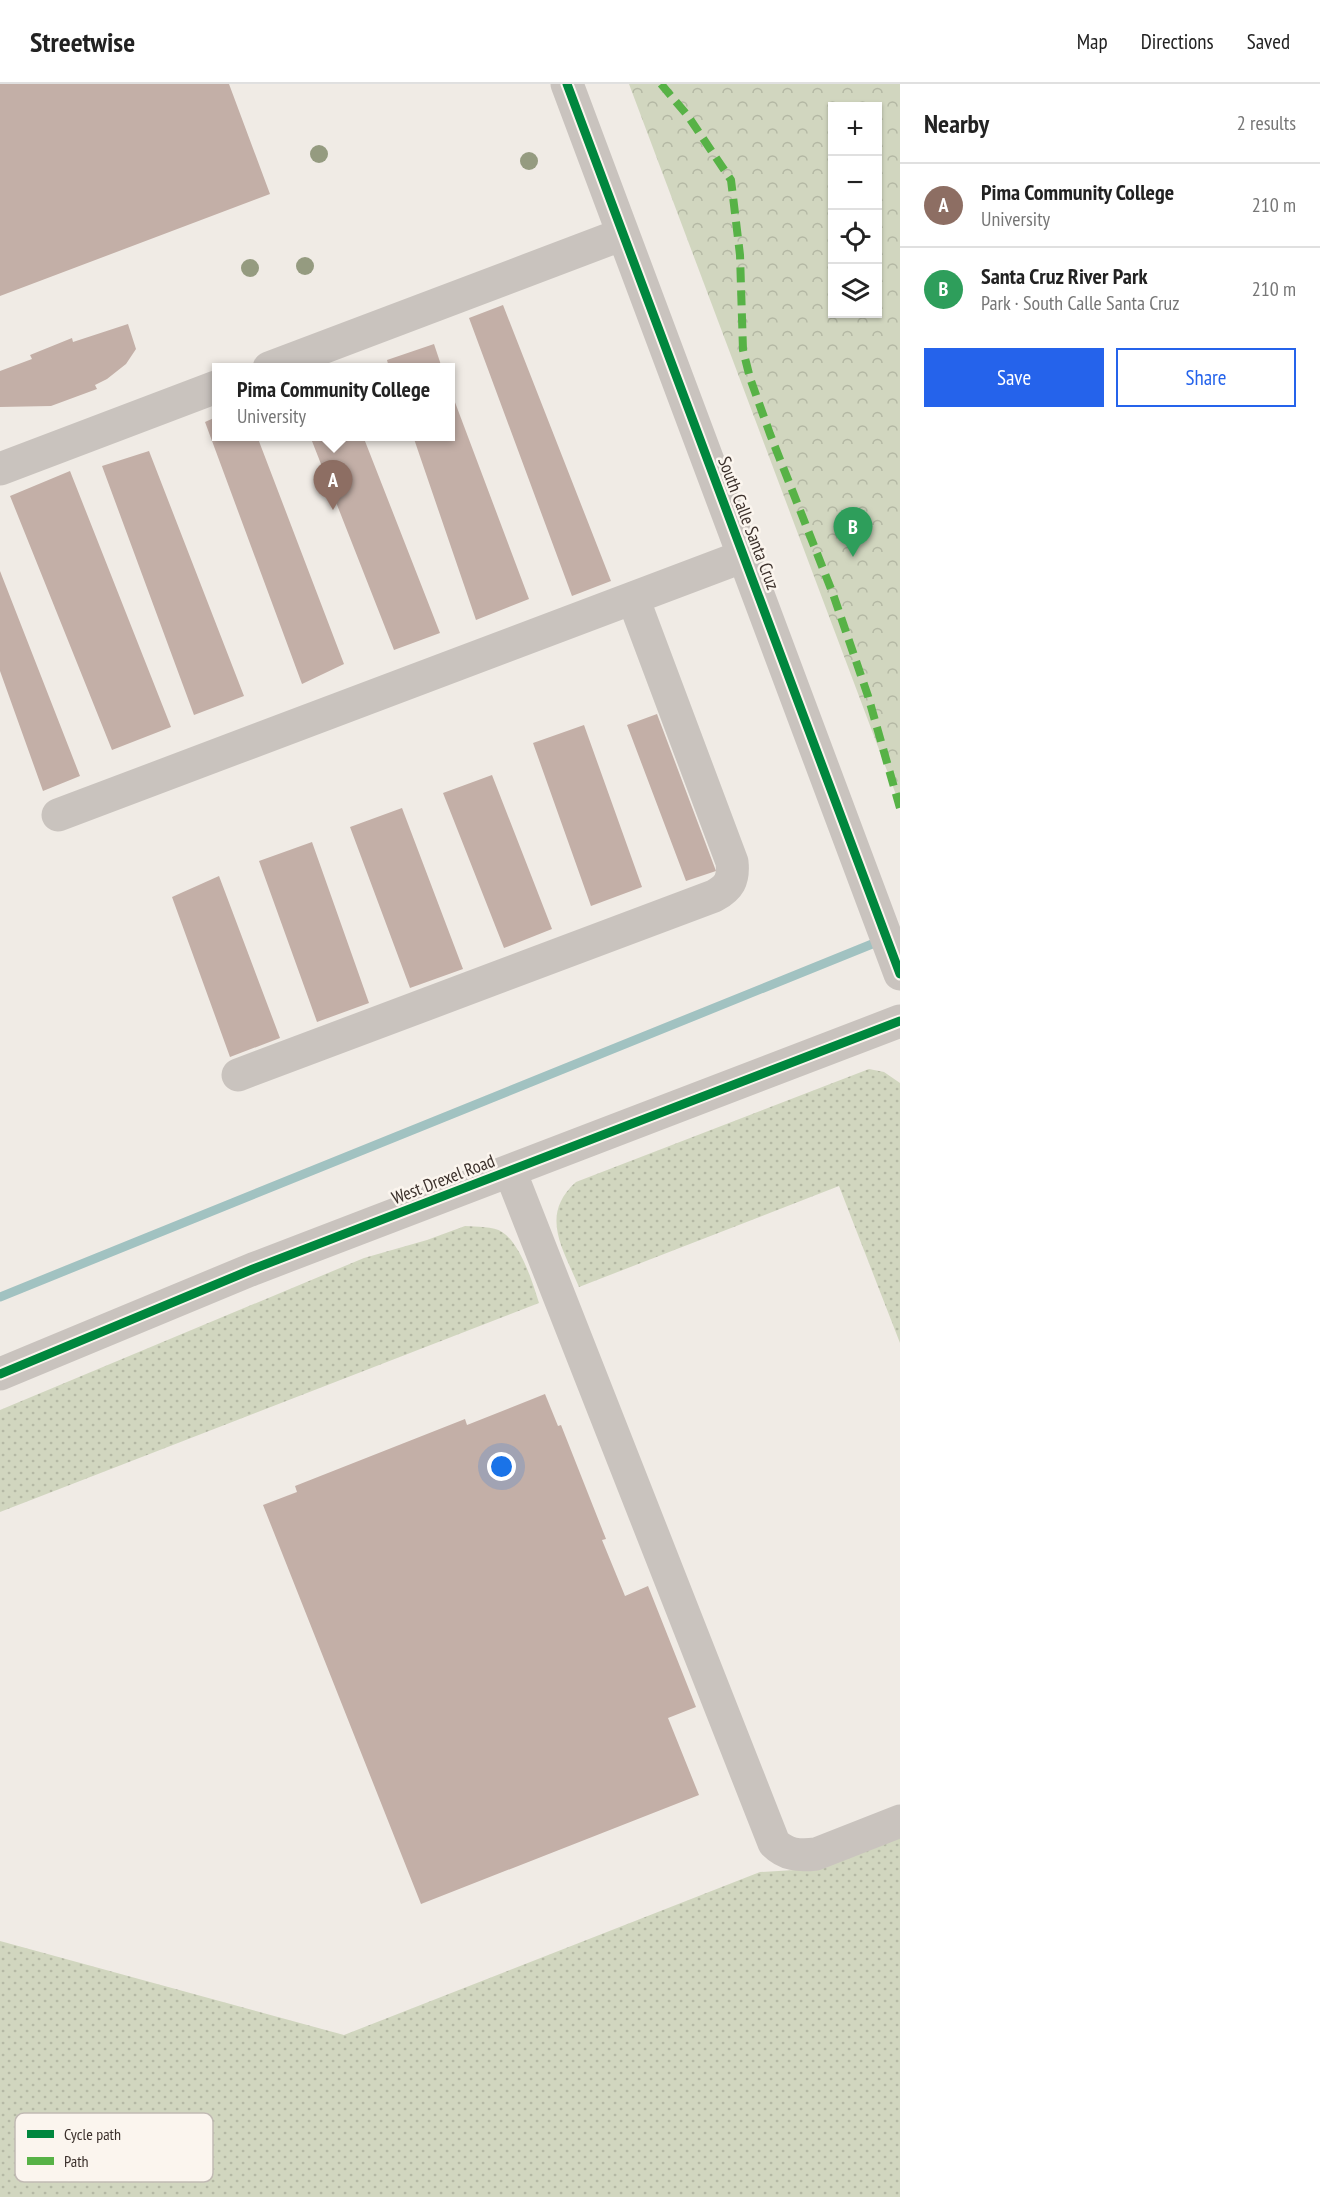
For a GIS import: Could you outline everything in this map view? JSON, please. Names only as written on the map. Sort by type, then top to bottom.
[{"type":"street","name":"South Calle Santa Cruz","points":[[567,84],[898,968]]},
{"type":"street","points":[[282,363],[623,234]]},
{"type":"street","points":[[0,469],[212,389]]},
{"type":"street","points":[[58,815],[744,556]]},
{"type":"street","points":[[238,1076],[677,911],[714,896],[730,884],[733,873],[732,862],[633,598]]},
{"type":"street","name":"West Drexel Road","points":[[0,1374],[253,1269],[900,1021]]},
{"type":"street","points":[[510,1171],[774,1843],[782,1850],[792,1854],[804,1856],[816,1854],[900,1821]]},
{"type":"green space","points":[[629,84],[900,84],[900,805]]},
{"type":"green space","points":[[869,1069],[884,1072],[900,1083],[900,1343],[839,1186],[579,1287],[561,1246],[556,1220],[565,1194],[576,1182]]},
{"type":"green space","points":[[465,1226],[494,1229],[509,1237],[525,1264],[539,1303],[0,1512],[0,1410],[364,1258],[427,1240]]},
{"type":"green space","points":[[900,1834],[900,2197],[0,2197],[0,1941],[344,2035],[760,1872],[811,1869]]},
{"type":"building","points":[[0,84],[229,84],[270,194],[0,296]]},
{"type":"building","points":[[503,305],[611,581],[572,596],[469,318]]},
{"type":"building","points":[[128,324],[136,349],[126,364],[95,385],[97,389],[51,406],[0,407],[0,371],[32,359],[30,355],[72,338],[73,342]]},
{"type":"building","points":[[434,344],[440,363],[388,363],[387,360]]},
{"type":"building","points":[[455,402],[529,599],[476,620],[415,441],[455,441]]},
{"type":"building","points":[[212,419],[212,441],[205,422]]},
{"type":"building","points":[[212,441],[259,441],[344,664],[302,684]]},
{"type":"building","points":[[312,441],[365,441],[440,633],[394,650]]},
{"type":"building","points":[[149,451],[244,696],[194,715],[102,466]]},
{"type":"building","points":[[70,471],[171,727],[112,750],[10,496]]},
{"type":"building","points":[[0,571],[80,776],[43,791],[0,671]]},
{"type":"building","points":[[657,714],[716,871],[686,881],[627,725]]},
{"type":"building","points":[[584,725],[642,887],[591,906],[533,743]]},
{"type":"building","points":[[492,775],[552,929],[504,948],[443,793]]},
{"type":"building","points":[[402,808],[463,969],[410,988],[350,827]]},
{"type":"building","points":[[312,842],[369,1003],[317,1022],[259,861]]},
{"type":"building","points":[[219,876],[280,1038],[230,1057],[172,897]]},
{"type":"building","points":[[545,1394],[558,1426],[561,1425],[606,1539],[602,1540],[625,1596],[648,1586],[696,1707],[668,1718],[699,1795],[421,1904],[263,1505],[297,1492],[295,1486],[465,1419],[467,1425]]},
{"type":"waterway","points":[[0,1297],[882,940]]},
{"type":"marked path","points":[[661,84],[688,116],[731,180],[740,255],[743,350],[750,378],[833,594],[868,696],[900,808]]},
{"type":"cycle path","points":[[567,84],[900,974]]},
{"type":"cycle path","points":[[0,1374],[253,1269],[900,1021]]},
{"type":"place","name":"Pima Community College","points":[[333,510]]},
{"type":"place","name":"Santa Cruz River Park","points":[[853,557]]}]
